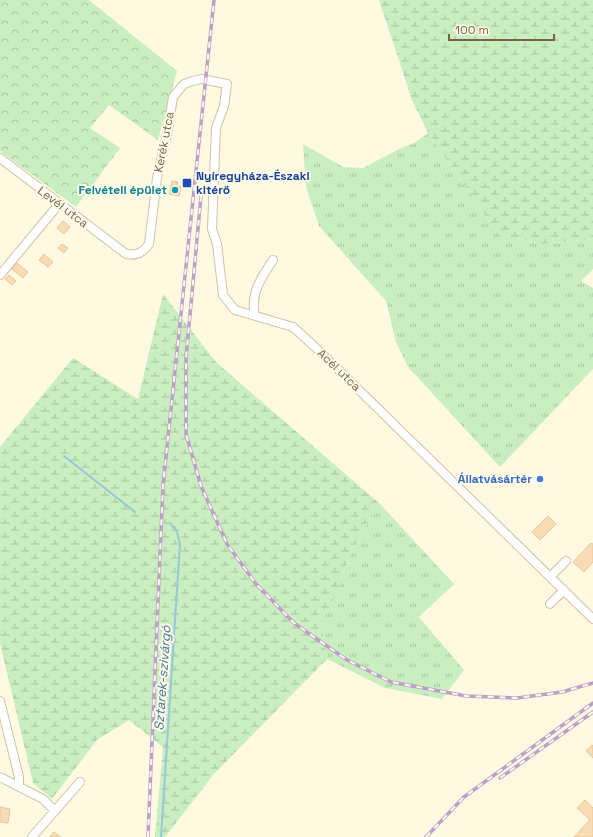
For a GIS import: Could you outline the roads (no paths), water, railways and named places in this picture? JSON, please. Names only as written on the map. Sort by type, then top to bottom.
[{"type":"street","name":"Kerék utca","points":[[126,254],[134,256],[142,252],[149,244],[157,178],[173,98],[184,84],[193,81],[201,79],[227,84]]},
{"type":"street","name":"Acél utca","points":[[227,84],[224,106],[216,128],[212,229],[217,244],[223,295],[235,310],[292,327],[312,343],[593,619]]},
{"type":"street","name":"Levél utca","points":[[0,158],[126,254]]},
{"type":"street","points":[[0,275],[59,204]]},
{"type":"street","points":[[255,316],[254,299],[256,286],[273,260]]},
{"type":"street","points":[[550,577],[566,561]]},
{"type":"street","points":[[550,604],[564,590]]},
{"type":"street","points":[[0,701],[19,777],[19,786]]},
{"type":"street","points":[[0,777],[43,800],[54,810]]},
{"type":"street","points":[[32,837],[80,782]]},
{"type":"waterway","name":"Sztarek-szivárgó","points":[[64,456],[135,512]]},
{"type":"waterway","name":"Sztarek-szivárgó","points":[[161,837],[180,544],[177,532],[170,523]]},
{"type":"railway","points":[[148,837],[163,485],[214,0]]},
{"type":"railway","points":[[201,196],[186,358],[186,434],[201,486],[227,544],[256,584],[294,623],[347,660],[391,682],[466,696],[517,698],[562,692],[593,683]]},
{"type":"railway","points":[[426,837],[464,797],[593,703]]},
{"type":"railway","points":[[500,778],[593,712]]},
{"type":"place","name":"Nyíregyháza-Északi kitérő","points":[[187,183]]},
{"type":"place","name":"Felvételi épület","points":[[175,190]]},
{"type":"place","name":"Állatvásártér","points":[[540,479]]}]
